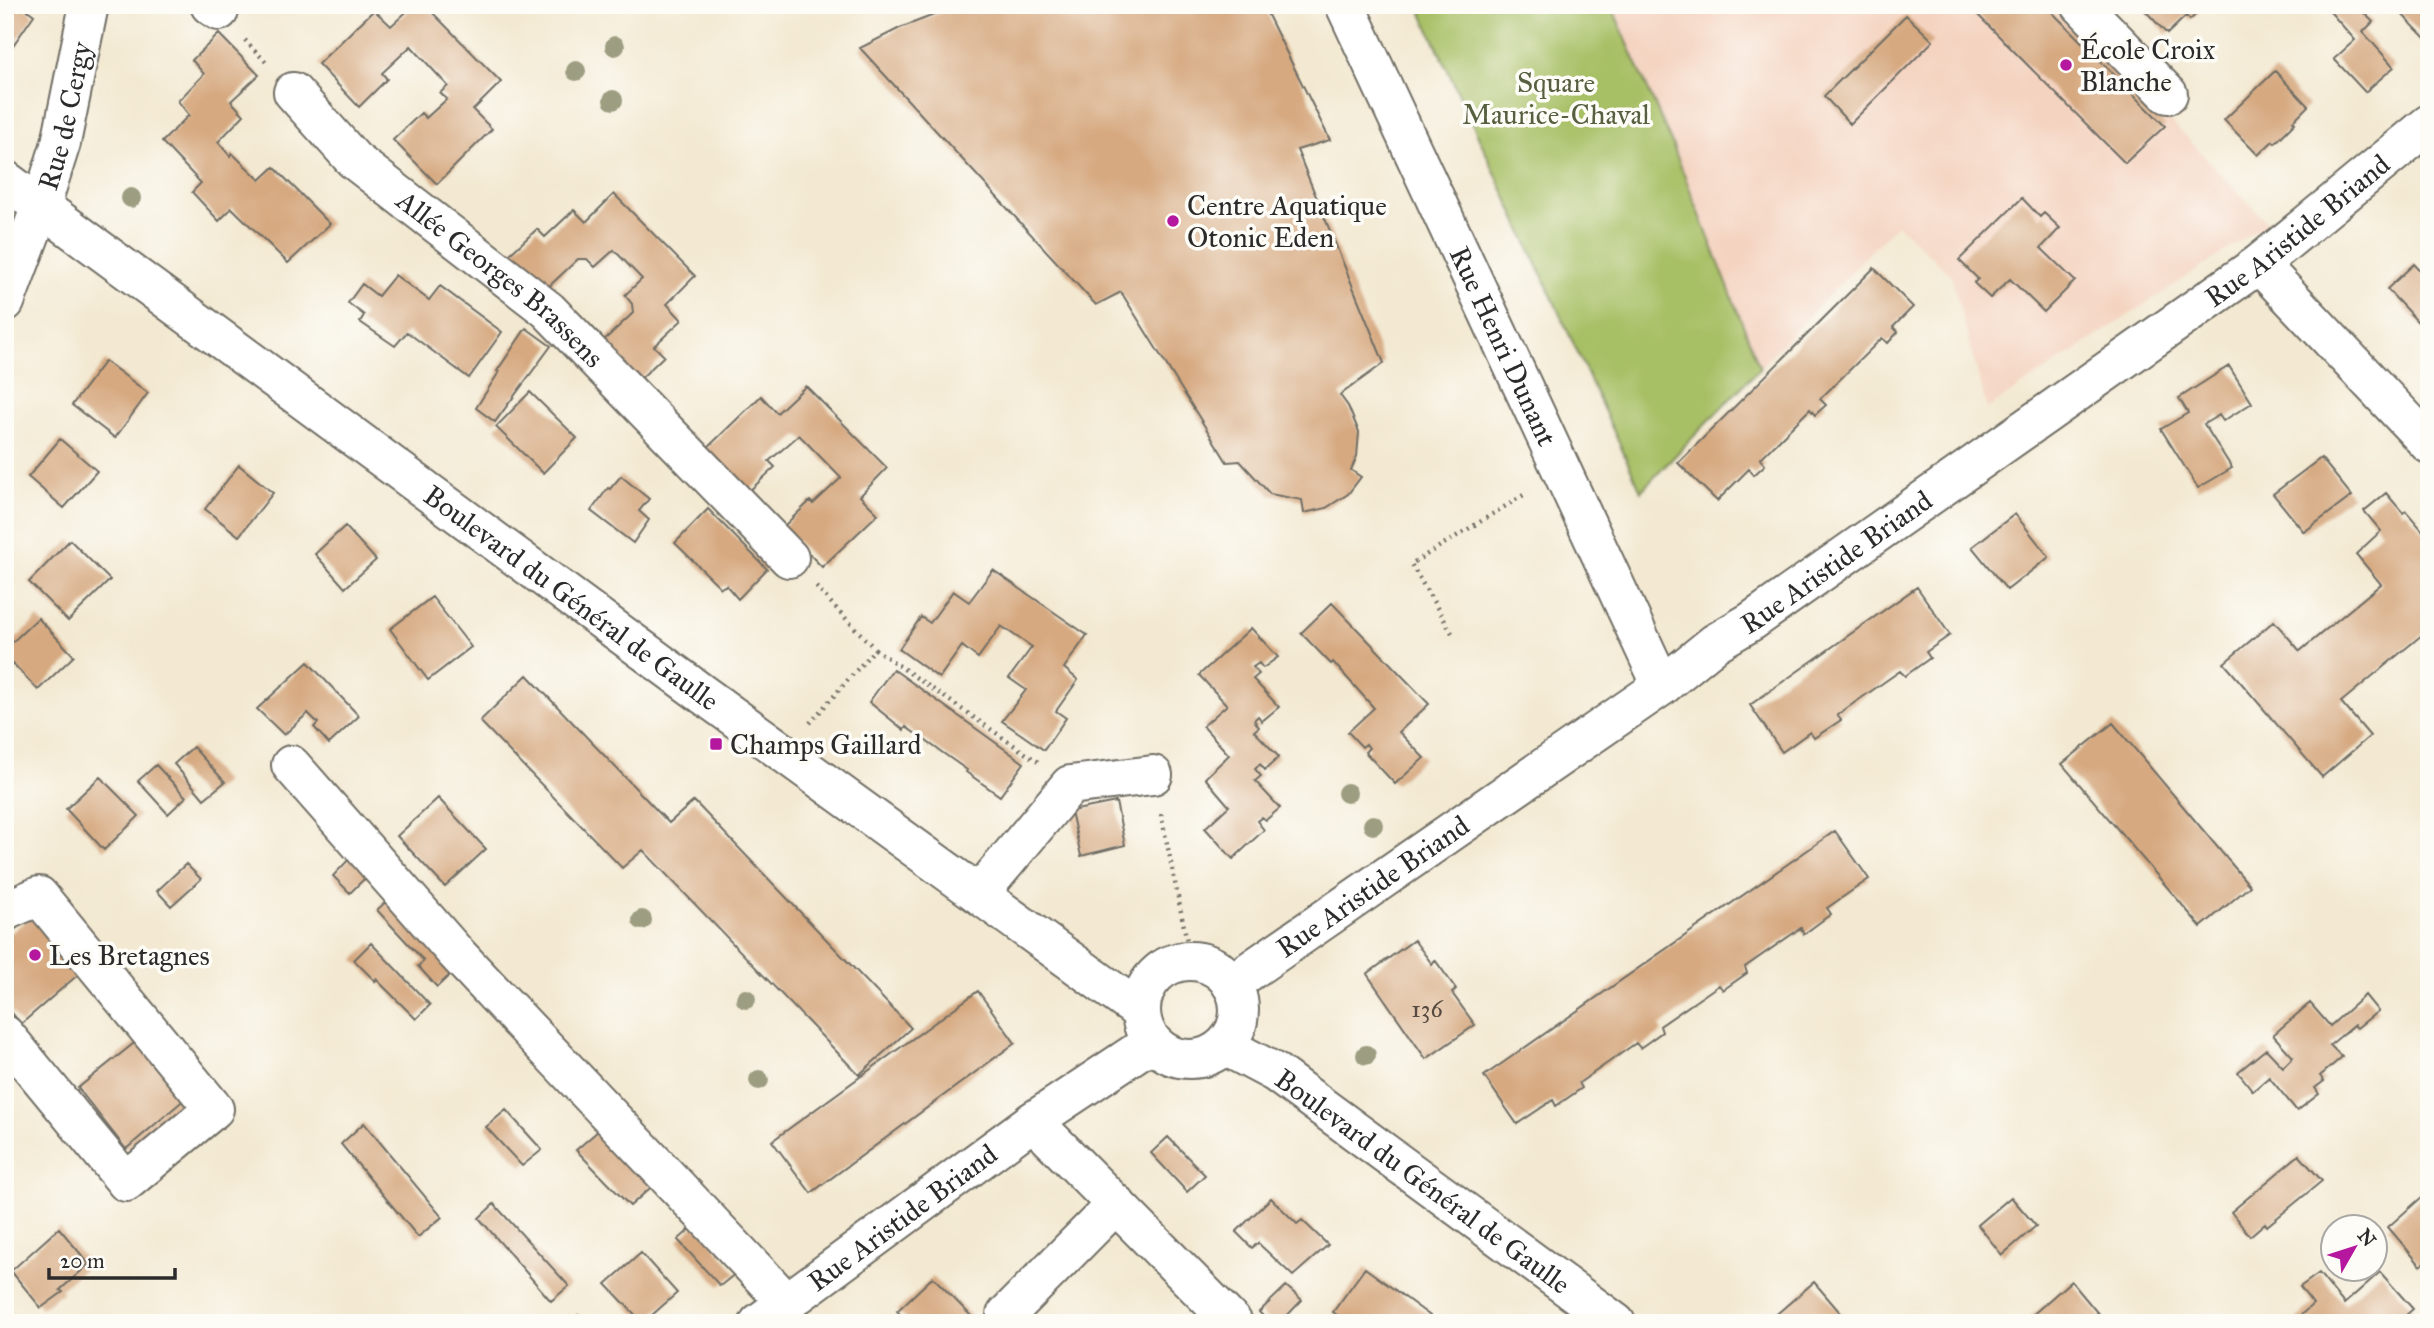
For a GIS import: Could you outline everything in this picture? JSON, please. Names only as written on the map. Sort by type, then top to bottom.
[{"type":"street","name":"Rue de Cergy","points":[[5,302],[61,143],[89,5]]},
{"type":"street","name":"Rue Henri Dunant","points":[[1345,5],[1662,686]]},
{"type":"street","points":[[2081,5],[2168,94]]},
{"type":"street","name":"Allée Georges Brassens","points":[[293,92],[354,160],[548,310],[789,558]]},
{"type":"street","name":"Rue Aristide Briand","points":[[1231,984],[1662,686],[1715,643],[1752,621],[2259,264],[2429,124]]},
{"type":"street","name":"Boulevard du Général de Gaulle","points":[[5,180],[979,894],[1146,1027]]},
{"type":"street","points":[[2259,264],[2429,444]]},
{"type":"street","points":[[291,765],[773,1313]]},
{"type":"street","points":[[979,894],[1070,785],[1153,775]]},
{"type":"street","points":[[5,911],[39,896],[214,1109],[127,1182],[5,1035]]},
{"type":"street","points":[[1191,961],[1207,964],[1221,972],[1231,984],[1238,999],[1239,1016],[1234,1032],[1225,1046],[1212,1055],[1195,1060],[1179,1059],[1164,1053],[1146,1027],[1143,995],[1149,981],[1161,970],[1175,963],[1191,961]]},
{"type":"street","name":"Rue Aristide Briand","points":[[773,1313],[1033,1121],[1146,1027]]},
{"type":"street","name":"Boulevard du Général de Gaulle","points":[[1225,1046],[1276,1073],[1616,1323]]},
{"type":"street","points":[[1033,1121],[1233,1323]]},
{"type":"street","points":[[1006,1315],[1116,1204]]},
{"type":"path","points":[[214,8],[293,92]]},
{"type":"path","points":[[1452,633],[1410,564],[1561,472]]},
{"type":"path","points":[[789,558],[875,649],[1070,785]]},
{"type":"path","points":[[784,753],[875,649]]},
{"type":"path","points":[[1153,775],[1191,961]]},
{"type":"shaded area","points":[[1418,5],[2060,5],[2268,223],[1987,409],[1951,275],[1897,224],[1641,491]]},
{"type":"green space","name":"Square Maurice-Chaval","points":[[1418,5],[1611,5],[1672,144],[1760,368],[1641,491]]},
{"type":"building","points":[[5,5],[21,5],[34,15],[5,57]]},
{"type":"building","points":[[414,5],[425,5],[501,82],[473,110],[492,129],[437,184],[393,140],[421,113],[426,118],[447,99],[440,93],[448,86],[411,46],[382,73],[387,79],[359,107],[318,64],[374,10],[391,26]]},
{"type":"building","name":"Centre Aquatique Otonic Eden","points":[[960,5],[1263,5],[1330,140],[1297,150],[1384,363],[1340,395],[1359,432],[1357,456],[1351,470],[1361,477],[1348,494],[1326,508],[1304,513],[1302,500],[1270,494],[1240,461],[1227,462],[1121,292],[1096,305],[860,48],[900,28]]},
{"type":"building","name":"École Croix Blanche","points":[[1968,5],[2045,5],[2165,126],[2125,163]]},
{"type":"building","points":[[2140,5],[2206,5],[2190,20],[2186,16],[2167,34]]},
{"type":"building","points":[[2324,5],[2356,5],[2373,22],[2363,32],[2394,67],[2365,92],[2334,59],[2355,40]]},
{"type":"building","points":[[2393,5],[2421,5],[2429,13],[2429,42]]},
{"type":"building","points":[[1906,15],[1933,41],[1850,124],[1824,96]]},
{"type":"building","points":[[219,34],[259,75],[231,101],[244,115],[218,142],[230,156],[232,153],[260,180],[274,167],[330,224],[288,263],[232,208],[219,221],[192,192],[201,183],[162,142],[189,115],[178,101],[204,74],[192,60]]},
{"type":"building","points":[[2275,71],[2308,106],[2275,143],[2273,141],[2258,155],[2224,120]]},
{"type":"building","points":[[614,194],[695,276],[667,304],[682,320],[654,346],[664,356],[637,382],[600,344],[633,313],[632,304],[625,295],[642,279],[614,250],[595,267],[587,259],[578,259],[545,290],[509,255],[537,229],[545,237],[574,210],[586,222]]},
{"type":"building","points":[[2022,198],[2040,217],[2044,213],[2060,228],[2041,248],[2075,281],[2044,312],[2010,279],[1990,298],[1974,283],[1978,279],[1959,260]]},
{"type":"building","points":[[2414,264],[2429,280],[2429,334],[2387,289]]},
{"type":"building","points":[[1874,268],[1913,307],[1893,327],[1898,332],[1888,343],[1882,338],[1820,399],[1826,405],[1815,415],[1810,409],[1760,459],[1765,465],[1754,475],[1749,469],[1717,501],[1678,463]]},
{"type":"building","points":[[395,275],[429,300],[440,286],[502,332],[469,378],[407,332],[395,346],[360,322],[364,315],[348,303],[362,284],[378,296]]},
{"type":"building","points":[[526,328],[551,346],[495,422],[476,408]]},
{"type":"building","points":[[105,361],[148,393],[115,438],[72,405]]},
{"type":"building","points":[[2229,366],[2252,403],[2223,421],[2219,415],[2204,424],[2232,468],[2198,488],[2161,429],[2188,413],[2179,398]]},
{"type":"building","points":[[806,386],[887,468],[860,496],[878,514],[822,567],[783,527],[810,501],[813,504],[841,478],[799,435],[769,461],[775,467],[747,493],[705,450],[761,396],[777,413]]},
{"type":"building","points":[[530,392],[577,438],[543,473],[496,427]]},
{"type":"building","points":[[60,439],[97,471],[64,508],[28,477]]},
{"type":"building","points":[[2321,458],[2352,496],[2304,532],[2273,494]]},
{"type":"building","points":[[239,465],[273,493],[239,536],[205,509]]},
{"type":"building","points":[[621,476],[649,499],[639,511],[649,520],[633,543],[591,511]]},
{"type":"building","points":[[2386,493],[2429,538],[2429,640],[2423,634],[2341,702],[2370,736],[2322,777],[2224,663],[2274,621],[2300,651],[2381,584],[2356,554],[2381,531],[2364,511]]},
{"type":"building","points":[[708,509],[767,569],[738,599],[726,585],[721,588],[675,543]]},
{"type":"building","points":[[2015,514],[2049,557],[2007,590],[1972,547]]},
{"type":"building","points":[[345,526],[376,560],[345,588],[315,554]]},
{"type":"building","points":[[70,540],[110,580],[68,621],[29,582]]},
{"type":"building","points":[[993,570],[1087,635],[1064,668],[1078,680],[1056,711],[1066,718],[1044,750],[1002,721],[1026,690],[1009,678],[1032,647],[1001,626],[978,658],[962,646],[939,678],[899,649],[921,617],[930,623],[953,591],[969,602]]},
{"type":"building","points":[[1917,587],[1950,635],[1926,652],[1930,658],[1905,676],[1900,671],[1837,715],[1841,720],[1814,738],[1810,732],[1782,752],[1750,705]]},
{"type":"building","points":[[432,597],[471,647],[428,680],[390,629]]},
{"type":"building","points":[[1332,603],[1429,704],[1399,732],[1424,758],[1395,784],[1365,752],[1369,748],[1366,744],[1362,747],[1348,732],[1374,708],[1333,662],[1331,664],[1301,633]]},
{"type":"building","points":[[38,618],[74,656],[38,690],[5,655],[5,649]]},
{"type":"building","points":[[1251,628],[1278,657],[1263,668],[1259,663],[1253,667],[1259,674],[1253,679],[1279,707],[1262,721],[1258,716],[1254,720],[1259,727],[1254,731],[1279,757],[1265,770],[1260,764],[1255,769],[1261,776],[1255,781],[1280,808],[1266,820],[1262,817],[1257,821],[1264,830],[1233,859],[1205,828],[1229,806],[1205,778],[1229,755],[1203,726],[1227,705],[1199,675]]},
{"type":"building","points":[[308,662],[359,716],[329,744],[314,727],[318,723],[308,713],[284,735],[257,709]]},
{"type":"building","points":[[893,669],[1024,763],[1000,796],[906,727],[904,730],[869,702]]},
{"type":"building","points":[[527,675],[669,823],[694,801],[911,1028],[859,1075],[643,850],[622,868],[480,721]]},
{"type":"building","points":[[2113,723],[2250,886],[2201,927],[2062,764]]},
{"type":"building","points":[[193,747],[225,782],[204,799],[174,764]]},
{"type":"building","points":[[156,765],[186,797],[168,814],[138,781]]},
{"type":"building","points":[[100,777],[139,816],[104,850],[66,809]]},
{"type":"building","points":[[438,798],[486,849],[445,887],[397,836]]},
{"type":"building","points":[[1116,802],[1125,845],[1081,856],[1071,811]]},
{"type":"building","points":[[1835,831],[1869,879],[1827,908],[1831,914],[1804,934],[1801,928],[1745,967],[1747,973],[1723,990],[1719,985],[1660,1026],[1662,1032],[1640,1048],[1636,1043],[1579,1083],[1582,1088],[1556,1106],[1553,1100],[1517,1124],[1484,1076]]},
{"type":"building","points":[[351,857],[370,873],[350,893],[333,876]]},
{"type":"building","points":[[186,864],[201,879],[171,906],[157,891]]},
{"type":"building","points":[[393,895],[455,970],[437,987],[418,966],[424,961],[377,910]]},
{"type":"building","name":"Les Bretagnes","points":[[31,916],[80,973],[21,1024],[5,1004],[5,938]]},
{"type":"building","points":[[1414,940],[1432,964],[1435,960],[1456,989],[1452,993],[1475,1025],[1426,1059],[1367,974]]},
{"type":"building","points":[[371,943],[430,1005],[416,1019],[354,960]]},
{"type":"building","points":[[978,991],[1015,1043],[811,1193],[772,1141]]},
{"type":"building","points":[[2365,995],[2378,1011],[2357,1028],[2354,1025],[2330,1045],[2342,1057],[2320,1076],[2324,1081],[2315,1088],[2319,1094],[2297,1111],[2269,1077],[2253,1091],[2238,1072],[2266,1049],[2283,1067],[2293,1057],[2273,1035],[2310,1003],[2330,1026]]},
{"type":"building","points":[[138,1040],[186,1098],[126,1149],[78,1088]]},
{"type":"building","points":[[506,1110],[542,1150],[522,1166],[486,1127]]},
{"type":"building","points":[[364,1123],[442,1217],[418,1237],[341,1144]]},
{"type":"building","points":[[605,1125],[658,1181],[630,1206],[576,1150]]},
{"type":"building","points":[[1168,1137],[1205,1175],[1187,1192],[1151,1153]]},
{"type":"building","points":[[2299,1155],[2322,1181],[2267,1226],[2265,1223],[2250,1236],[2231,1212]]},
{"type":"building","points":[[2424,1195],[2429,1200],[2429,1258],[2421,1266],[2388,1227]]},
{"type":"building","points":[[2011,1197],[2036,1226],[2002,1255],[1978,1225]]},
{"type":"building","points":[[1271,1198],[1297,1224],[1302,1220],[1328,1245],[1293,1276],[1258,1243],[1252,1248],[1236,1232]]},
{"type":"building","points":[[494,1204],[569,1286],[551,1301],[479,1218]]},
{"type":"building","points":[[697,1223],[736,1273],[720,1286],[678,1240]]},
{"type":"building","points":[[59,1228],[89,1264],[60,1290],[63,1292],[41,1308],[11,1271]]},
{"type":"building","points":[[641,1253],[677,1293],[643,1323],[606,1284]]},
{"type":"building","points":[[1365,1268],[1433,1318],[1430,1323],[1348,1323],[1333,1312]]},
{"type":"building","points":[[2318,1274],[2318,1282],[2326,1282],[2344,1304],[2369,1282],[2388,1281],[2413,1309],[2397,1323],[2292,1323],[2313,1304],[2300,1287]]},
{"type":"building","points":[[933,1277],[973,1318],[967,1323],[909,1323],[897,1311]]},
{"type":"building","points":[[2071,1281],[2106,1323],[2032,1323],[2029,1318]]},
{"type":"building","points":[[1814,1282],[1844,1317],[1838,1323],[1774,1323],[1771,1319]]},
{"type":"building","points":[[1286,1286],[1302,1300],[1280,1323],[1270,1323],[1259,1312]]},
{"type":"building","points":[[578,1315],[585,1323],[570,1323]]},
{"type":"building","points":[[1153,1316],[1160,1323],[1145,1323]]},
{"type":"place","name":"École Croix Blanche","points":[[2066,65]]},
{"type":"place","name":"Centre Aquatique Otonic Eden","points":[[1173,221]]},
{"type":"place","name":"Champs Gaillard","points":[[716,744]]},
{"type":"place","name":"Les Bretagnes","points":[[35,955]]}]
